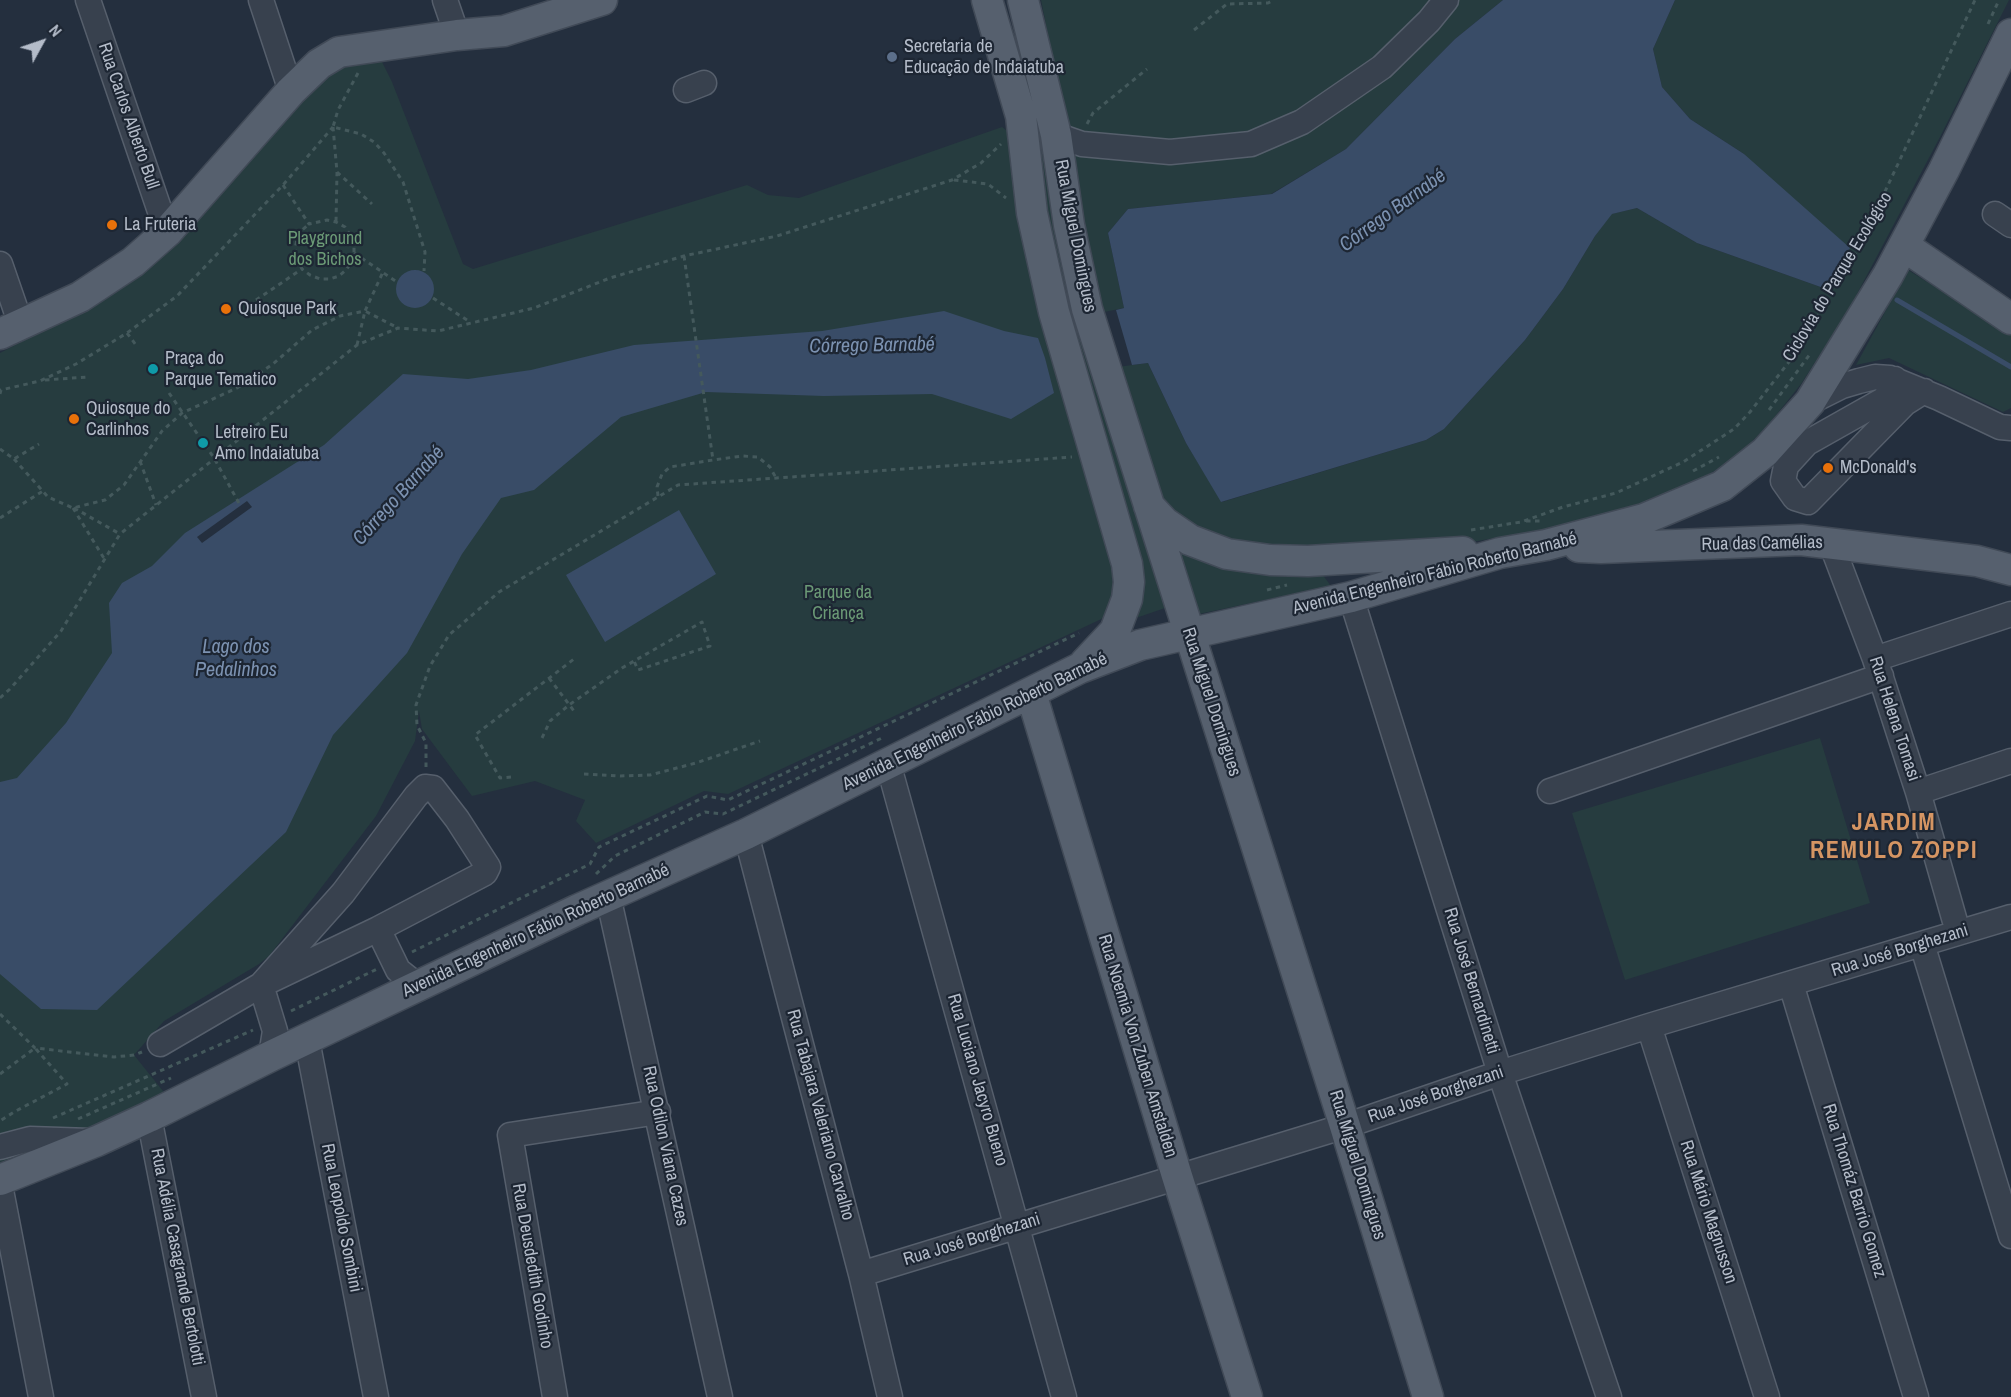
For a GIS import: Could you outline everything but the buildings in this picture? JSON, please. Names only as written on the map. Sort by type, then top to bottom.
[{"type":"main road","points":[[11,329],[80,297],[133,262],[167,232],[291,91],[320,64],[339,52],[457,35],[504,31],[602,0]]},
{"type":"main road","name":"Rua Miguel Domingues","points":[[987,0],[1021,116],[1032,213],[1054,312],[1127,564],[1129,582],[1127,599],[1115,631],[1080,668]]},
{"type":"main road","name":"Rua Miguel Domingues","points":[[1023,0],[1056,135],[1069,225],[1087,309],[1346,1126],[1428,1397]]},
{"type":"main road","name":"Avenida Engenheiro Fábio Roberto Barnabé","points":[[0,1180],[97,1141],[149,1117],[418,986],[746,834],[1080,668],[1140,645],[1351,597],[1500,553],[1544,533],[1644,519],[1722,486],[1765,452],[1810,402],[1868,310],[1904,246],[1998,31]]},
{"type":"main road","points":[[1904,246],[2009,316]]},
{"type":"main road","points":[[1149,506],[1165,523],[1190,540],[1227,554],[1270,560],[1308,561],[1452,552],[1500,553]]},
{"type":"main road","name":"Rua das Camélias","points":[[1544,533],[1600,549],[1801,540],[1977,561],[2011,570]]},
{"type":"main road","name":"Rua Noemia Von Zuben Amstalden","points":[[1031,693],[1177,1176],[1247,1397]]},
{"type":"street","name":"Rua Carlos Alberto Bull","points":[[88,0],[167,232]]},
{"type":"street","points":[[261,0],[291,91]]},
{"type":"street","points":[[445,0],[457,35]]},
{"type":"street","points":[[1056,135],[1083,144],[1170,152],[1251,144],[1302,122],[1382,67],[1429,21],[1446,0]]},
{"type":"street","points":[[0,264],[11,329]]},
{"type":"street","points":[[1810,402],[1842,386],[1859,381],[1875,377],[1895,379],[2000,427],[2011,428]]},
{"type":"street","points":[[1895,379],[1885,399],[1807,443],[1786,466],[1783,481],[1795,498],[1808,501],[1905,403],[1924,391]]},
{"type":"street","name":"Rua Helena Tomasi","points":[[1832,543],[1878,667],[1958,932]]},
{"type":"street","name":"Rua José Bernardinetti","points":[[1351,597],[1500,1073],[1609,1397]]},
{"type":"street","points":[[1550,791],[1878,667],[2011,614]]},
{"type":"street","points":[[1917,792],[2011,761]]},
{"type":"street","name":"Rua Luciano Jacyro Bueno","points":[[888,763],[1064,1397]]},
{"type":"street","points":[[160,1044],[261,986],[378,930],[485,873],[488,867],[457,819],[433,788],[425,787],[343,894],[261,986]]},
{"type":"street","name":"Rua Tabajara Valeriano Carvalho","points":[[746,834],[861,1274],[890,1397]]},
{"type":"street","name":"Rua Odilon Viana Cazes","points":[[608,896],[720,1397]]},
{"type":"street","name":"Rua José Borghezani","points":[[861,1274],[1346,1126],[1500,1073],[1649,1026],[2011,917]]},
{"type":"street","points":[[378,930],[398,970],[418,986]]},
{"type":"street","points":[[1922,944],[2011,1236]]},
{"type":"street","name":"Rua Thomáz Barrio Gomez","points":[[1791,984],[1916,1397]]},
{"type":"street","points":[[261,986],[275,1031],[271,1056]]},
{"type":"street","name":"Rua Mário Magnusson","points":[[1649,1026],[1767,1397]]},
{"type":"street","name":"Rua Leopoldo Sombini","points":[[307,1040],[376,1397]]},
{"type":"street","name":"Rua Deusdedith Godinho","points":[[555,1397],[510,1135],[658,1112]]},
{"type":"street","name":"Rua Adélia Casagrande Bertolotti","points":[[149,1117],[204,1397]]},
{"type":"street","points":[[0,1147],[30,1140],[97,1141]]},
{"type":"street","points":[[0,1185],[42,1397]]},
{"type":"path","points":[[1194,30],[1227,4],[1238,0]]},
{"type":"path","points":[[1227,4],[1268,3],[1274,0]]},
{"type":"path","points":[[1544,533],[1521,522],[1563,507],[1616,493],[1683,462],[1734,429],[1750,412],[1792,358],[1858,249],[1975,0]]},
{"type":"path","points":[[1998,31],[1999,0]]},
{"type":"path","points":[[1056,135],[1087,126],[1093,113],[1147,69]]},
{"type":"path","points":[[336,222],[337,172],[333,127],[338,110],[358,72]]},
{"type":"path","points":[[40,381],[75,364],[127,333],[183,290],[283,185],[333,127]]},
{"type":"path","points":[[333,127],[361,134],[374,142],[403,182],[425,252],[424,272]]},
{"type":"path","points":[[73,507],[105,500],[124,485],[162,431],[182,413],[237,388],[273,364],[312,330],[340,316],[365,311],[399,328],[438,331],[534,308],[610,278],[684,256],[777,236],[952,180],[981,163],[1008,137]]},
{"type":"path","points":[[337,172],[372,204]]},
{"type":"path","points":[[952,180],[988,184],[1014,204],[1032,213]]},
{"type":"path","points":[[283,185],[309,224]]},
{"type":"path","points":[[327,220],[336,222],[345,227],[350,235],[354,243],[352,262],[339,276],[320,279],[310,275],[297,260],[295,249],[297,239],[309,224],[327,220]]},
{"type":"path","points":[[354,253],[397,282]]},
{"type":"path","points":[[684,256],[713,460]]},
{"type":"path","points":[[256,300],[302,268]]},
{"type":"path","points":[[357,345],[365,311],[383,272]]},
{"type":"path","points":[[433,298],[470,322]]},
{"type":"path","points":[[0,698],[61,631],[120,534],[357,345],[399,328]]},
{"type":"path","points":[[127,333],[136,345]]},
{"type":"path","name":"Ciclovia do Parque Ecológico","points":[[1768,412],[1814,349]]},
{"type":"path","points":[[0,393],[1,390],[40,381],[88,377]]},
{"type":"path","points":[[169,393],[214,458],[240,505]]},
{"type":"path","points":[[14,459],[39,444]]},
{"type":"path","points":[[0,449],[14,459],[48,497],[73,507],[120,534]]},
{"type":"path","points":[[1688,473],[1722,455]]},
{"type":"path","points":[[658,496],[657,487],[662,474],[670,467],[713,460],[742,456],[758,457],[770,467],[776,478]]},
{"type":"path","points":[[425,787],[426,743],[417,725],[416,705],[430,666],[449,635],[499,592],[678,485],[1095,456]]},
{"type":"path","points":[[140,460],[156,505]]},
{"type":"path","points":[[0,518],[43,491]]},
{"type":"path","points":[[73,507],[105,560]]},
{"type":"path","points":[[542,738],[550,721],[569,705],[634,661],[702,622],[710,646],[638,670],[634,661]]},
{"type":"path","points":[[533,893],[590,864],[599,848],[610,842],[707,796],[728,800],[1079,633]]},
{"type":"path","points":[[511,777],[500,778],[475,735],[574,659]]},
{"type":"path","points":[[549,678],[574,711]]},
{"type":"path","points":[[584,774],[650,775],[760,741]]},
{"type":"path","points":[[0,1014],[67,1084],[0,1121]]},
{"type":"path","points":[[0,1074],[34,1048],[114,1058],[134,1056],[160,1044]]},
{"type":"green space","points":[[1041,0],[1503,0],[1455,39],[1346,149],[1271,194],[1128,209],[1108,233],[1124,308],[1099,313],[1069,139]]},
{"type":"green space","points":[[1675,0],[2009,0],[1848,311],[1801,384],[1769,424],[1734,460],[1675,493],[1612,518],[1472,542],[1384,547],[1263,546],[1218,538],[1181,523],[1164,508],[1117,367],[1148,363],[1186,443],[1222,502],[1426,440],[1444,429],[1525,340],[1563,289],[1611,214],[1637,208],[1697,243],[1829,290],[1744,154],[1690,119],[1662,87],[1653,49]]},
{"type":"green space","points":[[381,60],[392,82],[463,264],[473,269],[747,185],[768,195],[799,198],[1002,127],[1014,136],[1119,574],[1112,614],[728,794],[704,791],[596,843],[576,821],[585,800],[535,781],[472,796],[422,729],[419,711],[415,741],[376,816],[269,956],[164,1021],[134,1055],[167,1096],[0,1163],[0,353],[115,293],[200,217],[307,93],[336,68]]},
{"type":"green space","points":[[1036,127],[1045,147],[1058,248],[1168,607],[1133,619],[1046,246]]},
{"type":"green space","points":[[1908,270],[2011,334],[2011,408],[2003,412],[1889,358],[1856,365]]},
{"type":"green space","points":[[1176,549],[1319,570],[1331,586],[1199,614]]},
{"type":"green space","points":[[1820,738],[1870,903],[1625,980],[1572,813]]},
{"type":"water","name":"Córrego Barnabé","points":[[1503,0],[1675,0],[1653,49],[1662,87],[1690,119],[1744,154],[1850,248],[1829,290],[1697,243],[1637,208],[1612,214],[1595,236],[1563,289],[1525,340],[1444,429],[1426,440],[1221,502],[1186,443],[1148,363],[1132,365],[1116,310],[1124,308],[1108,233],[1128,209],[1272,194],[1346,149],[1455,39]]},
{"type":"water","points":[[415,270],[429,275],[434,289],[429,303],[415,308],[401,303],[396,289],[401,275]]},
{"type":"water","name":"Lago dos Pedalinhos","points":[[944,311],[1004,331],[1038,338],[1054,393],[1011,419],[932,394],[824,396],[706,392],[621,417],[534,490],[501,498],[462,554],[407,653],[333,735],[286,832],[97,1010],[41,1009],[0,974],[0,782],[17,778],[66,723],[112,653],[109,603],[122,583],[152,566],[185,533],[324,445],[403,374],[468,379],[531,370],[634,345],[822,331]]},
{"type":"water","points":[[679,510],[716,574],[605,642],[566,575]]},
{"type":"pier","points":[[247,501],[252,507],[202,543],[197,537]]},
{"type":"waterway","points":[[1897,300],[2011,367]]},
{"type":"place","name":"Secretaria de Educação de Indaiatuba","points":[[892,57]]},
{"type":"place","name":"La Fruteria","points":[[112,225]]},
{"type":"place","name":"Quiosque Park","points":[[226,309]]},
{"type":"place","name":"Praça do Parque Tematico","points":[[153,369]]},
{"type":"place","name":"Quiosque do Carlinhos","points":[[74,419]]},
{"type":"place","name":"Letreiro Eu Amo Indaiatuba","points":[[203,443]]},
{"type":"place","name":"McDonald's","points":[[1828,468]]},
{"type":"district","name":"JARDIM REMULO ZOPPI","points":[[1894,838]]},
{"type":"park label","name":"Playground dos Bichos","points":[[325,249]]},
{"type":"park label","name":"Parque da Criança","points":[[838,603]]}]
